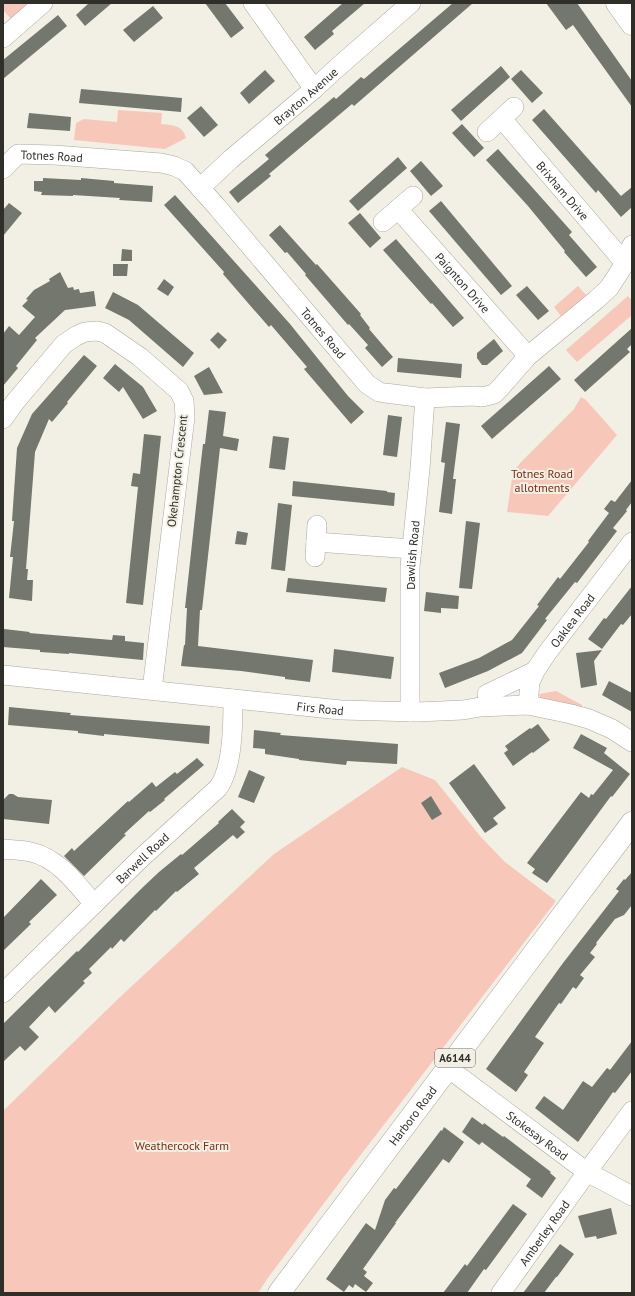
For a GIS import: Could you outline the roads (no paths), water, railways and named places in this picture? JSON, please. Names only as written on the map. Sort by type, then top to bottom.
[{"type":"main road","points":[[617,3],[632,24]]},
{"type":"main road","name":"Harboro Road","points":[[278,1293],[632,823]]},
{"type":"street","points":[[3,38],[43,3]]},
{"type":"street","points":[[253,3],[314,89]]},
{"type":"street","name":"Brayton Avenue","points":[[200,188],[261,132],[314,89],[411,3]]},
{"type":"street","name":"Brixham Drive","points":[[487,132],[508,113],[628,253]]},
{"type":"street","name":"Totnes Road","points":[[3,169],[18,154],[54,154],[161,163],[174,166],[185,171],[218,206],[367,384],[379,392],[425,398],[482,397],[494,394],[528,356],[590,305],[608,288],[622,268],[628,253]]},
{"type":"street","points":[[383,222],[413,196]]},
{"type":"street","name":"Paignton Drive","points":[[398,209],[528,356]]},
{"type":"street","name":"Okehampton Crescent","points":[[3,419],[15,402],[64,344],[85,332],[96,331],[116,340],[140,357],[179,391],[184,401],[184,417],[152,690]]},
{"type":"street","name":"Dawlish Road","points":[[410,712],[410,567],[425,398]]},
{"type":"street","points":[[316,541],[412,549]]},
{"type":"street","name":"Oaklea Road","points":[[528,705],[530,682],[547,652],[632,542]]},
{"type":"street","points":[[487,694],[535,671]]},
{"type":"street","name":"Firs Road","points":[[3,674],[341,710],[410,712],[528,705],[571,714],[589,720],[612,730],[632,742]]},
{"type":"street","name":"Barwell Road","points":[[3,993],[139,860],[218,788],[222,782],[228,765],[233,722],[232,699]]},
{"type":"street","points":[[3,849],[31,852],[47,859],[62,870],[78,885],[94,904]]},
{"type":"street","name":"Stokesay Road","points":[[448,1068],[587,1172],[632,1196]]},
{"type":"street","name":"Amberley Road","points":[[501,1293],[632,1111]]},
{"type":"park label","name":"Totnes Road allotments","points":[[542,480]]},
{"type":"park label","name":"Weathercock Farm","points":[[182,1145]]}]
